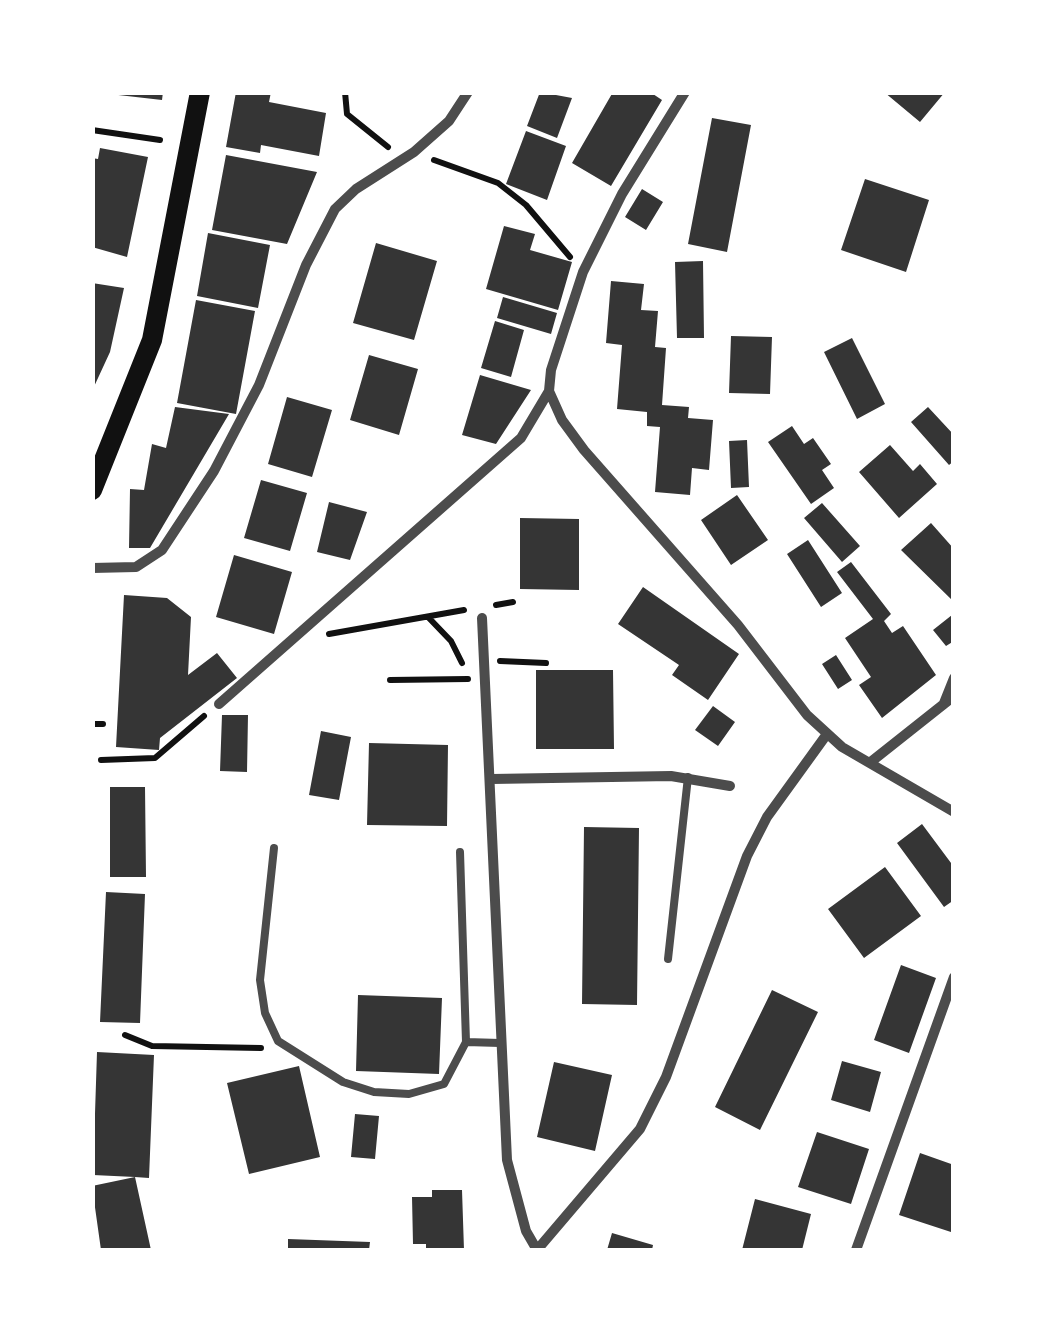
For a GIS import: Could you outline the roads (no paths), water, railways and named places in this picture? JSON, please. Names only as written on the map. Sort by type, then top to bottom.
[{"type":"main road","points":[[92,490],[152,340],[200,92]]},
{"type":"street","points":[[92,568],[136,568],[162,550],[214,471],[259,385],[306,265],[335,209],[356,188],[414,152],[448,121],[468,92]]},
{"type":"street","points":[[219,704],[521,438],[549,391],[551,370],[582,272],[622,194],[685,92]]},
{"type":"street","points":[[549,391],[562,420],[584,450],[738,625],[782,686],[828,734],[954,812]]},
{"type":"street","points":[[481,612],[492,779],[507,1160],[526,1231],[537,1250],[640,1130],[666,1077],[747,856],[767,817],[828,734]]},
{"type":"street","points":[[872,761],[948,700],[954,678]]},
{"type":"street","points":[[492,779],[688,776],[730,786]]},
{"type":"street","points":[[856,1250],[954,977]]},
{"type":"lane","points":[[668,959],[688,776]]},
{"type":"lane","points":[[274,848],[260,980],[265,1013],[278,1042],[343,1082],[374,1092],[408,1094],[444,1084],[466,1042],[460,852]]},
{"type":"lane","points":[[466,1042],[500,1043]]}]
